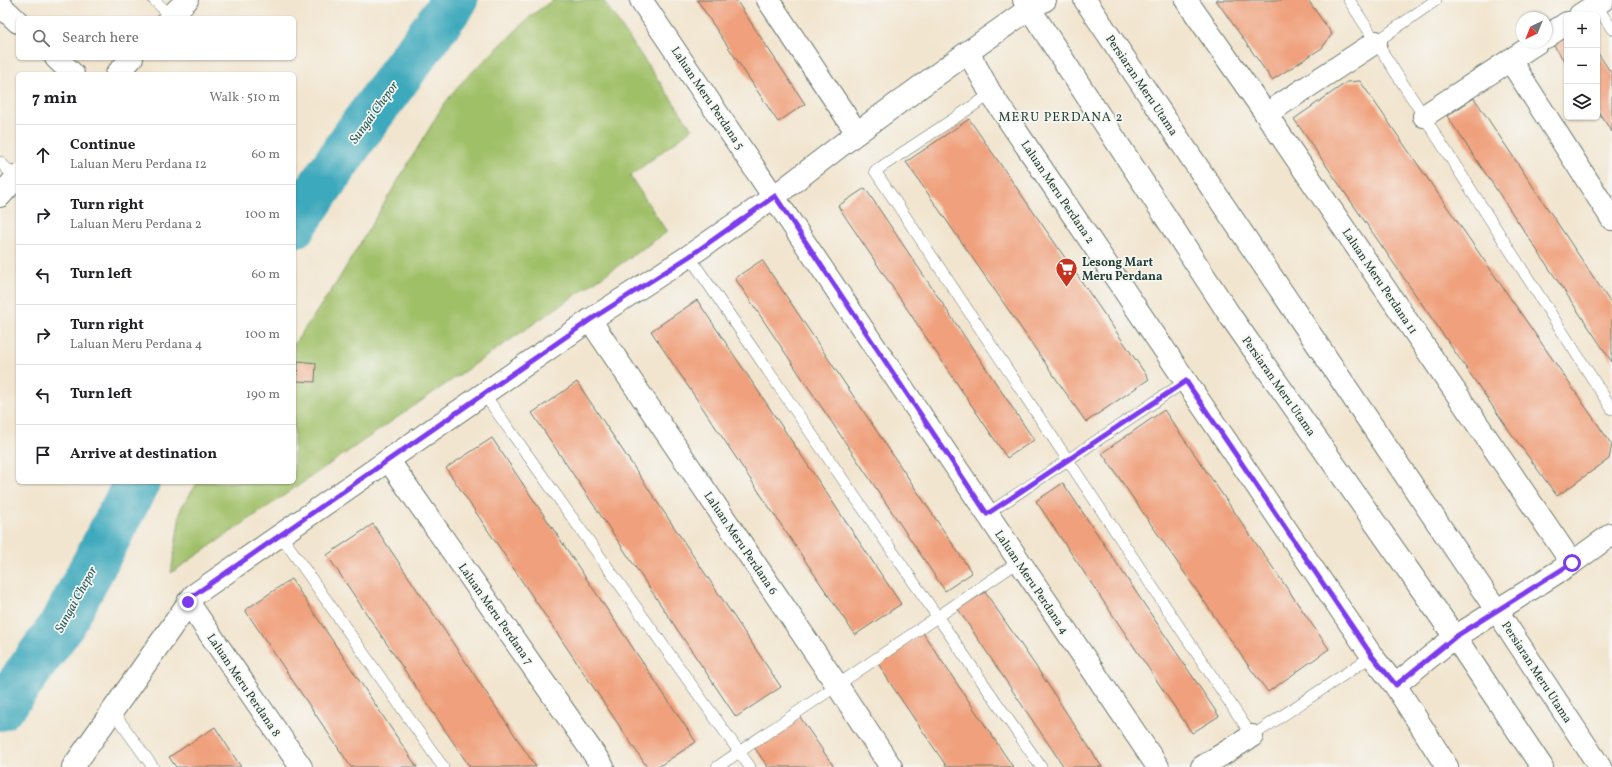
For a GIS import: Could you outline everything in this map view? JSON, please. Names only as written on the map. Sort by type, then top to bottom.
[{"type":"street","points":[[171,16],[187,0]]},
{"type":"street","name":"Laluan Meru Perdana 5","points":[[641,0],[775,196]]},
{"type":"street","points":[[768,0],[857,133]]},
{"type":"street","name":"Persiaran Meru Utama","points":[[1085,0],[1497,611],[1600,767]]},
{"type":"street","name":"Laluan Meru Perdana 11","points":[[1186,0],[1266,114],[1572,563]]},
{"type":"street","points":[[73,767],[194,595],[590,320],[690,256],[775,196],[857,133],[1033,3]]},
{"type":"street","name":"Persiaran Meru Utama","points":[[1033,3],[1231,317],[1455,637],[1542,767]]},
{"type":"street","points":[[0,6],[16,20]]},
{"type":"street","points":[[1552,33],[1564,25]]},
{"type":"street","points":[[1266,114],[1376,42]]},
{"type":"street","points":[[1424,116],[1529,48]]},
{"type":"street","name":"Laluan Meru Perdana 2","points":[[968,52],[991,94],[1372,656],[1396,685],[1447,767]]},
{"type":"street","points":[[58,60],[71,72]]},
{"type":"street","points":[[119,72],[130,60]]},
{"type":"street","points":[[1510,60],[1612,219]]},
{"type":"street","points":[[0,196],[16,178]]},
{"type":"street","name":"Laluan Meru Perdana 4","points":[[775,196],[1018,562],[1158,767]]},
{"type":"street","name":"Laluan Meru Perdana 6","points":[[590,320],[891,767]]},
{"type":"street","name":"Laluan Meru Perdana 7","points":[[389,461],[603,767]]},
{"type":"street","points":[[1396,685],[1455,637],[1572,563],[1612,534]]},
{"type":"street","name":"Laluan Meru Perdana 8","points":[[188,602],[301,767]]},
{"type":"street","points":[[1202,767],[1252,736]]},
{"type":"lane","points":[[154,0],[169,16]]},
{"type":"lane","points":[[1349,0],[1612,409]]},
{"type":"lane","points":[[1376,42],[1436,0]]},
{"type":"lane","points":[[1593,7],[1612,29]]},
{"type":"lane","points":[[991,94],[875,171],[1252,736],[1372,656]]},
{"type":"lane","points":[[0,162],[16,176]]},
{"type":"lane","points":[[690,256],[1041,767]]},
{"type":"lane","points":[[987,514],[1186,381]]},
{"type":"lane","points":[[484,394],[750,767]]},
{"type":"lane","points":[[280,534],[443,767]]},
{"type":"lane","points":[[717,767],[1018,562]]},
{"type":"lane","points":[[113,712],[152,767]]},
{"type":"green space","points":[[553,0],[603,0],[692,129],[630,176],[667,232],[171,573],[181,508],[197,484],[296,484],[296,341],[335,285],[444,104],[462,82],[532,15]]},
{"type":"building","points":[[697,0],[736,0],[805,104],[778,122]]},
{"type":"building","points":[[1216,0],[1308,0],[1332,34],[1322,48],[1272,80]]},
{"type":"building","points":[[1564,36],[1564,61],[1552,43]]},
{"type":"building","points":[[1600,56],[1612,74],[1612,132],[1600,114]]},
{"type":"building","points":[[1360,81],[1612,445],[1609,459],[1557,496],[1511,433],[1294,119],[1347,82]]},
{"type":"building","points":[[1474,98],[1612,305],[1612,362],[1447,116]]},
{"type":"building","points":[[969,119],[1149,379],[1086,422],[906,162]]},
{"type":"building","points":[[865,188],[1034,440],[1007,458],[838,206]]},
{"type":"building","points":[[762,260],[972,573],[945,591],[735,278]]},
{"type":"building","points":[[697,300],[901,604],[855,635],[651,331]]},
{"type":"building","points":[[298,361],[316,363],[315,382],[297,381]]},
{"type":"building","points":[[577,382],[781,687],[736,717],[532,413]]},
{"type":"building","points":[[1164,410],[1329,649],[1268,692],[1102,453]]},
{"type":"building","points":[[492,438],[696,742],[658,767],[647,767],[446,468]]},
{"type":"building","points":[[1063,483],[1219,716],[1192,733],[1036,501]]},
{"type":"building","points":[[373,524],[536,767],[470,767],[327,555]]},
{"type":"building","points":[[291,579],[417,767],[351,767],[245,610]]},
{"type":"building","points":[[985,592],[1102,767],[1064,767],[1022,705],[958,609]]},
{"type":"building","points":[[923,633],[1013,767],[947,767],[892,686],[878,663]]},
{"type":"building","points":[[800,717],[834,767],[768,767],[754,747]]},
{"type":"building","points":[[215,727],[241,767],[176,767],[169,757]]},
{"type":"waterway","name":"Sungai Chepor","points":[[296,222],[357,133],[455,0]]},
{"type":"waterway","name":"Sungai Chepor","points":[[0,708],[7,701],[64,622],[136,484]]},
{"type":"place","name":"Lesong Mart Meru Perdana","points":[[1067,288]]},
{"type":"district","name":"MERU PERDANA 2","points":[[1061,116]]},
{"type":"route","points":[[188,602],[194,595],[280,534],[389,461],[590,320],[690,256],[775,196],[987,514],[1186,381],[1372,656],[1396,685],[1455,637],[1572,563]]}]
